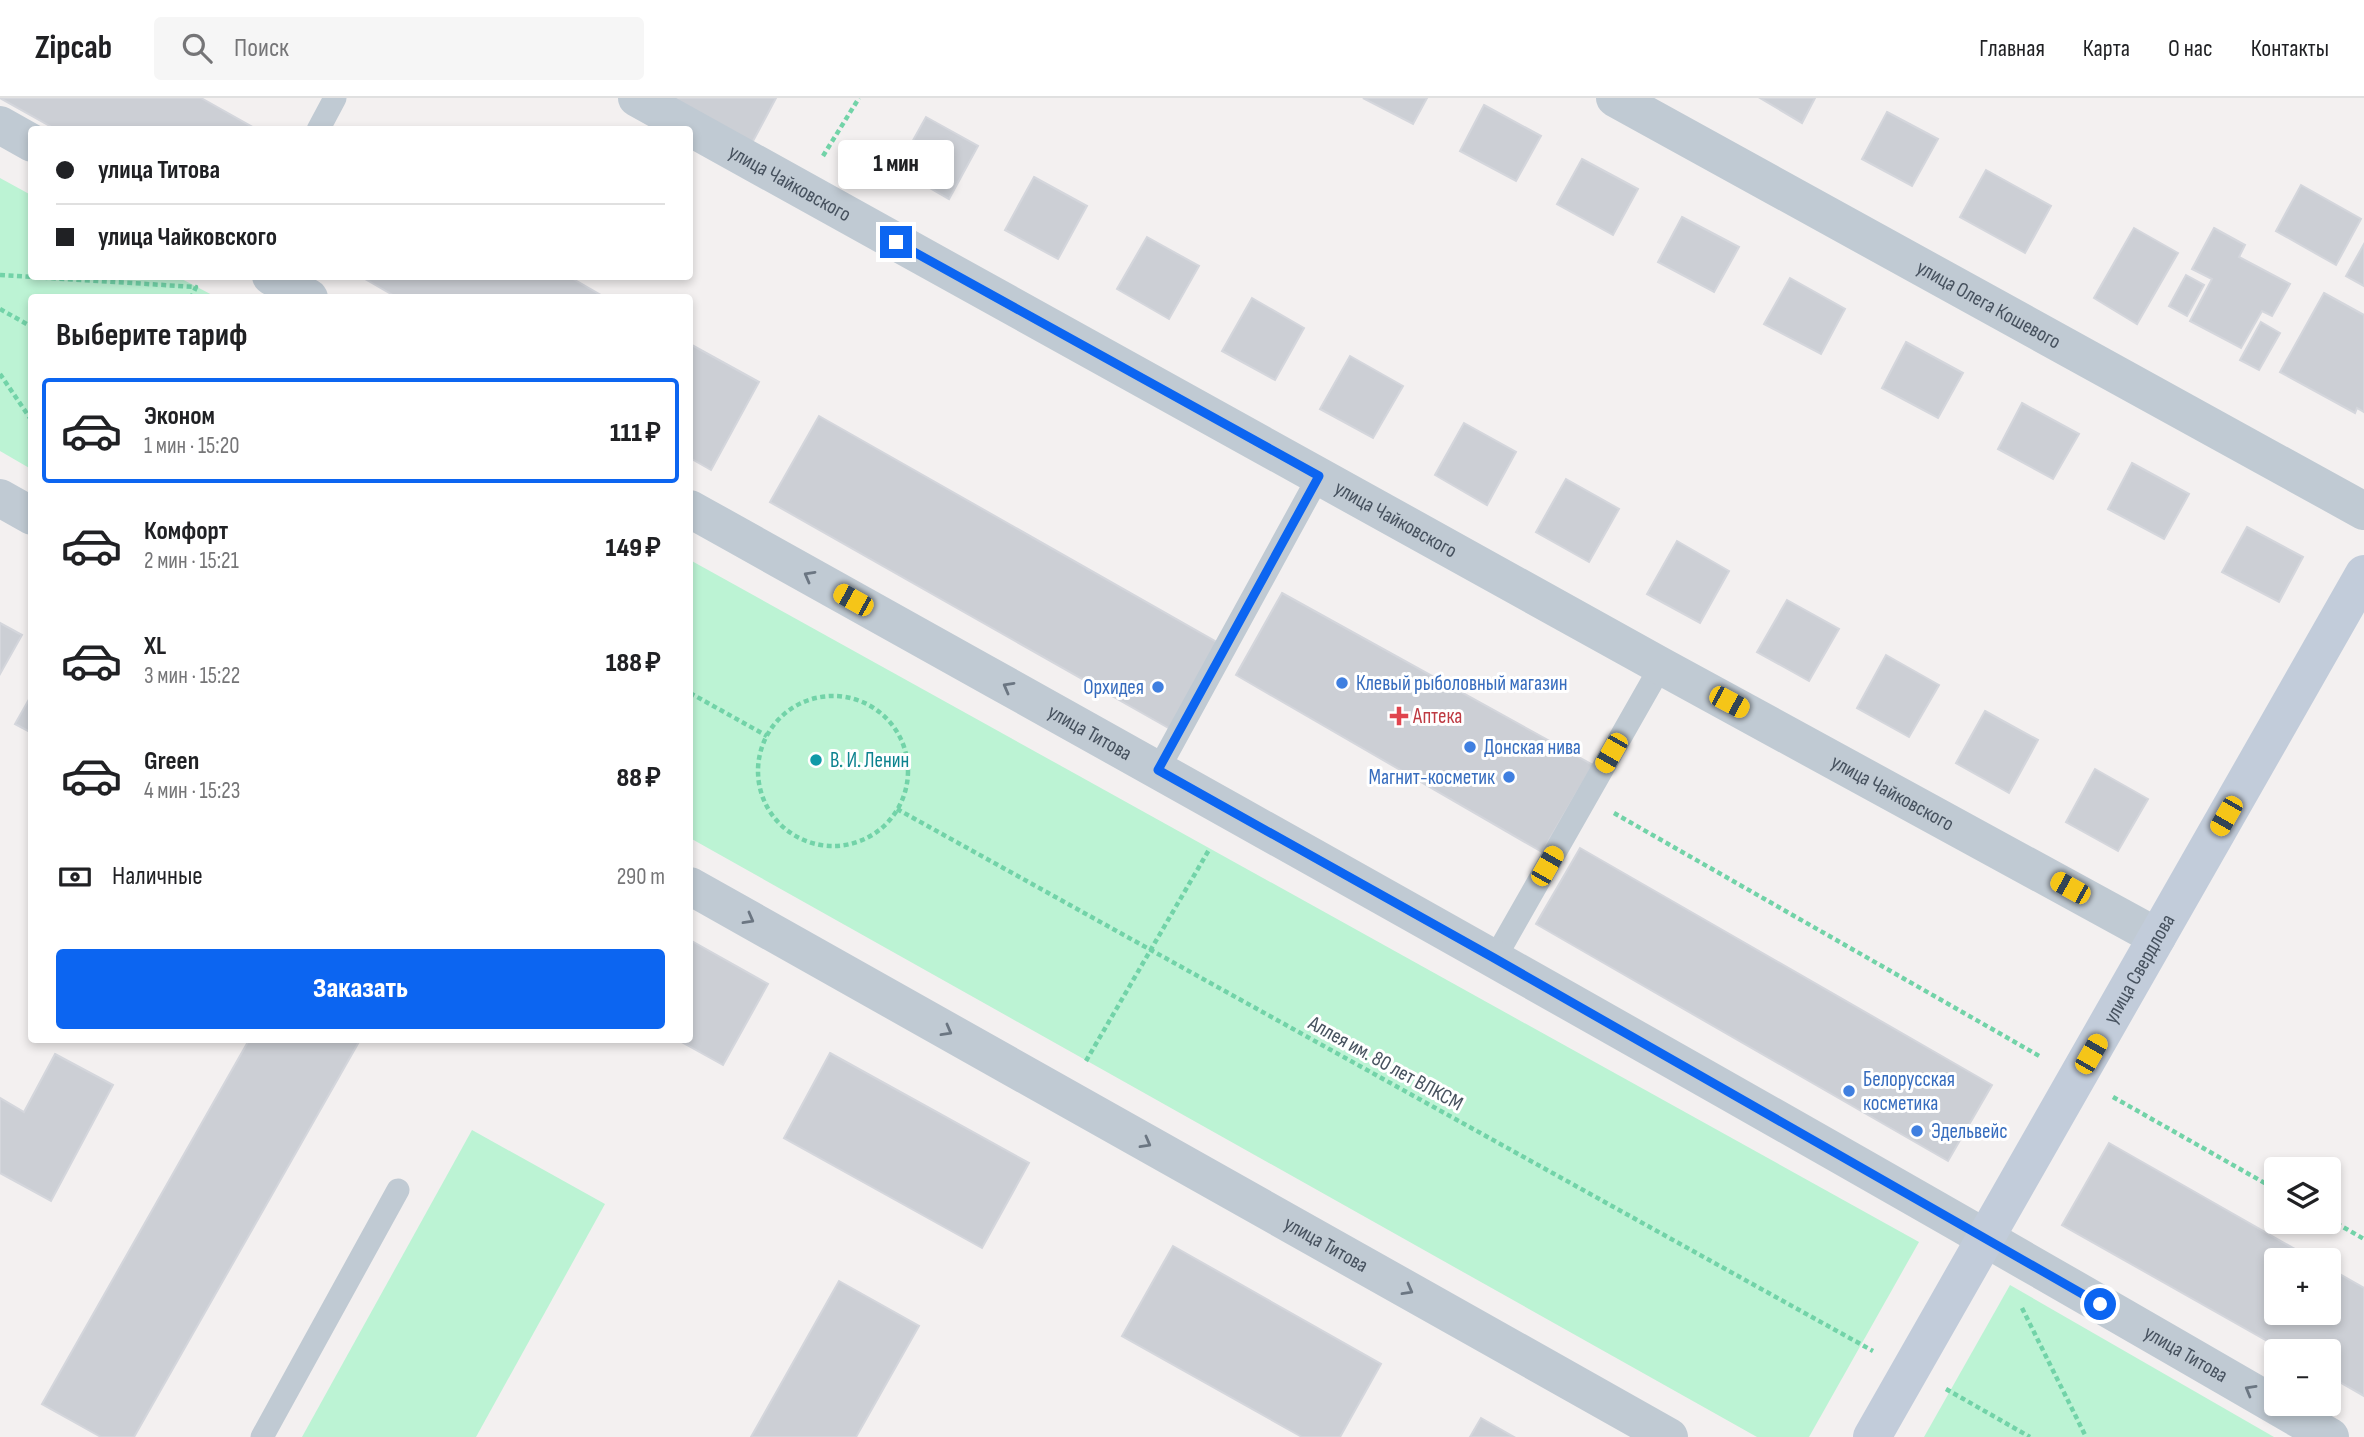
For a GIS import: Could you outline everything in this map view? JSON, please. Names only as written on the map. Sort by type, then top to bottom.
[{"type":"main road","name":"улица Свердлова","points":[[1872,1437],[2364,574]]},
{"type":"street","name":"улица Чайковского","points":[[637,98],[688,126]]},
{"type":"street","name":"улица Олега Кошевого","points":[[1615,98],[2364,511]]},
{"type":"street","points":[[0,125],[28,141]]},
{"type":"street","name":"улица Чайковского","points":[[693,129],[1661,666],[2157,937]]},
{"type":"street","points":[[278,280],[302,294]]},
{"type":"street","points":[[0,498],[28,514]]},
{"type":"street","name":"улица Титова","points":[[693,511],[1494,958],[1986,1237],[2330,1437]]},
{"type":"street","name":"улица Титова","points":[[693,888],[1669,1437]]},
{"type":"lane","points":[[320,126],[335,98]]},
{"type":"lane","points":[[1158,770],[1319,476]]},
{"type":"lane","points":[[1494,958],[1661,666]]},
{"type":"lane","points":[[262,1437],[398,1190]]},
{"type":"path","points":[[802,189],[859,98]]},
{"type":"path","points":[[0,275],[28,277]]},
{"type":"path","points":[[82,280],[196,287],[193,294]]},
{"type":"path","points":[[0,309],[28,325]]},
{"type":"path","points":[[0,374],[28,415]]},
{"type":"path","points":[[693,695],[767,736]]},
{"type":"path","points":[[838,696],[858,700],[877,710],[893,726],[905,755],[907,783],[897,809],[887,824],[875,834],[858,842],[841,846],[820,846],[800,840],[783,828],[771,814],[760,791],[758,763],[767,736],[781,717],[799,704],[818,698],[838,696]]},
{"type":"path","points":[[1586,797],[2264,1182]]},
{"type":"path","name":"Аллея им. 80 лет ВЛКСМ","points":[[897,809],[1860,1345]]},
{"type":"path","points":[[1086,1061],[1210,849]]},
{"type":"path","points":[[2341,1226],[2364,1239]]},
{"type":"path","points":[[2016,1297],[2086,1437]]},
{"type":"path","points":[[1949,1391],[2030,1437]]},
{"type":"green space","points":[[0,178],[28,193],[28,280],[184,280],[210,294],[28,294],[28,467],[0,451]]},
{"type":"green space","points":[[693,562],[1919,1242],[1809,1437],[1757,1437],[693,840]]},
{"type":"green space","points":[[472,1130],[605,1204],[476,1437],[302,1437]]},
{"type":"green space","points":[[2010,1285],[2274,1437],[1924,1437]]},
{"type":"building","points":[[0,98],[201,98],[251,126],[50,126]]},
{"type":"building","points":[[668,98],[776,98],[752,143]]},
{"type":"building","points":[[1363,98],[1427,98],[1413,124]]},
{"type":"building","points":[[1760,98],[1815,98],[1802,123]]},
{"type":"building","points":[[1484,105],[1541,136],[1516,181],[1460,151]]},
{"type":"building","points":[[1887,112],[1938,139],[1912,186],[1862,159]]},
{"type":"building","points":[[926,117],[978,146],[949,199],[897,169]]},
{"type":"building","points":[[1582,159],[1638,189],[1613,235],[1557,204]]},
{"type":"building","points":[[1986,170],[2051,206],[2025,253],[1960,217]]},
{"type":"building","points":[[1034,177],[1087,206],[1058,259],[1005,230]]},
{"type":"building","points":[[2301,185],[2361,219],[2336,265],[2276,231]]},
{"type":"building","points":[[1682,217],[1739,247],[1714,292],[1658,262]]},
{"type":"building","points":[[2134,228],[2178,253],[2137,324],[2094,298]]},
{"type":"building","points":[[2214,228],[2245,245],[2239,257],[2290,284],[2272,316],[2262,311],[2241,348],[2190,321],[2212,279],[2192,269]]},
{"type":"building","points":[[1147,237],[1199,266],[1169,319],[1117,289]]},
{"type":"building","points":[[2364,244],[2364,286],[2346,276]]},
{"type":"building","points":[[2186,275],[2204,285],[2187,316],[2169,306]]},
{"type":"building","points":[[1790,278],[1845,309],[1821,354],[1764,324]]},
{"type":"building","points":[[367,280],[575,280],[599,294],[391,294]]},
{"type":"building","points":[[2324,293],[2364,315],[2364,412],[2357,408],[2355,413],[2280,372]]},
{"type":"building","points":[[1252,298],[1304,328],[1275,380],[1222,351]]},
{"type":"building","points":[[2261,322],[2280,333],[2259,370],[2240,360]]},
{"type":"building","points":[[1906,342],[1963,373],[1938,418],[1882,388]]},
{"type":"building","points":[[693,346],[759,382],[711,470],[693,460]]},
{"type":"building","points":[[1350,356],[1403,386],[1373,438],[1320,409]]},
{"type":"building","points":[[2022,403],[2079,434],[2053,479],[1998,449]]},
{"type":"building","points":[[819,416],[1220,644],[1172,730],[770,502]]},
{"type":"building","points":[[1464,423],[1516,452],[1487,505],[1435,475]]},
{"type":"building","points":[[2132,463],[2189,494],[2164,539],[2108,509]]},
{"type":"building","points":[[1566,479],[1619,509],[1589,562],[1536,532]]},
{"type":"building","points":[[2247,527],[2303,557],[2279,602],[2222,572]]},
{"type":"building","points":[[1677,541],[1729,571],[1700,623],[1647,594]]},
{"type":"building","points":[[1282,593],[1593,765],[1542,852],[1236,675]]},
{"type":"building","points":[[1787,600],[1839,629],[1809,681],[1757,652]]},
{"type":"building","points":[[0,623],[22,635],[0,674]]},
{"type":"building","points":[[1886,655],[1939,685],[1909,737],[1857,708]]},
{"type":"building","points":[[28,701],[28,731],[15,724]]},
{"type":"building","points":[[1985,711],[2038,740],[2009,793],[1956,763]]},
{"type":"building","points":[[2095,769],[2148,799],[2118,851],[2066,822]]},
{"type":"building","points":[[1580,848],[1992,1085],[1948,1161],[1536,924]]},
{"type":"building","points":[[693,942],[768,984],[723,1065],[683,1043],[693,1043]]},
{"type":"building","points":[[247,1043],[358,1043],[134,1437],[101,1437],[42,1404]]},
{"type":"building","points":[[830,1053],[1029,1163],[982,1248],[784,1138]]},
{"type":"building","points":[[55,1054],[113,1085],[51,1201],[0,1173],[0,1098],[24,1112]]},
{"type":"building","points":[[2109,1143],[2264,1231],[2264,1234],[2293,1248],[2264,1248],[2264,1325],[2341,1325],[2341,1275],[2364,1288],[2364,1396],[2341,1383],[2341,1339],[2264,1339],[2062,1225]]},
{"type":"building","points":[[1173,1246],[1381,1364],[1340,1437],[1302,1437],[1122,1336]]},
{"type":"building","points":[[839,1281],[919,1326],[856,1437],[751,1437]]},
{"type":"building","points":[[1481,1418],[1514,1437],[1470,1437]]},
{"type":"place","name":"Клевый рыболовный магазин","points":[[1342,683]]},
{"type":"place","name":"Орхидея","points":[[1158,687]]},
{"type":"place","name":"Аптека","points":[[1399,716]]},
{"type":"place","name":"Донская нива","points":[[1470,747]]},
{"type":"place","name":"В. И. Ленин","points":[[816,760]]},
{"type":"place","name":"Магнит-косметик","points":[[1509,777]]},
{"type":"place","name":"Белорусская косметика","points":[[1849,1091]]},
{"type":"place","name":"Эдельвейс","points":[[1917,1131]]},
{"type":"route","points":[[896,242],[1319,476],[1158,770],[1494,958],[2100,1304]]}]
